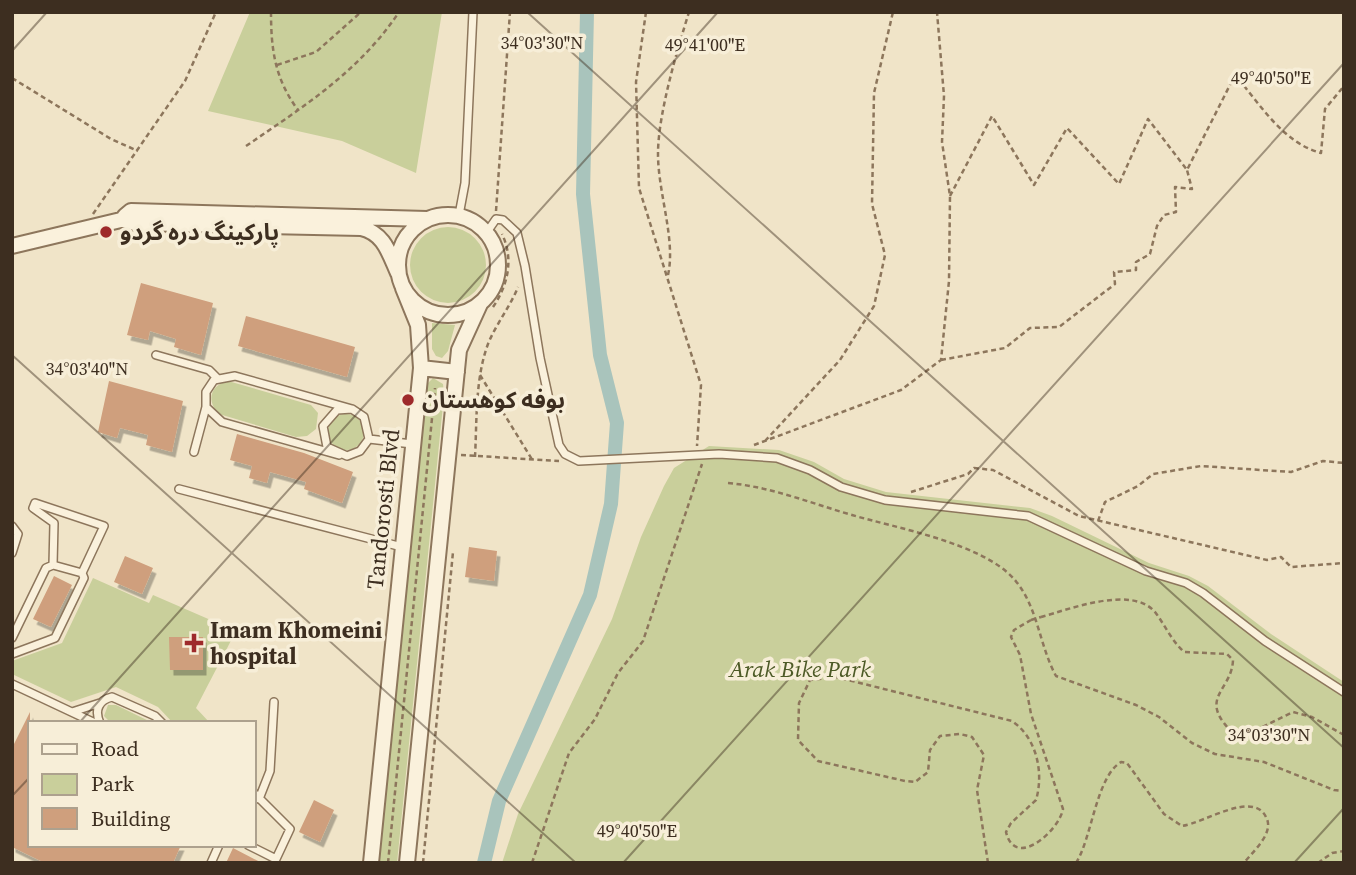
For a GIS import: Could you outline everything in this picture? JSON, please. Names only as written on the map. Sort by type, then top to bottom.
[{"type":"street","points":[[12,246],[125,219],[130,211],[360,222],[459,215],[474,221],[486,232],[497,254],[497,278],[483,310],[459,350],[407,863]]},
{"type":"street","points":[[398,273],[398,257],[403,241],[413,228],[427,219]]},
{"type":"street","points":[[360,222],[384,242],[403,288],[424,309],[453,315],[483,310]]},
{"type":"street","name":"Tandorosti Blvd","points":[[371,863],[421,368],[418,325],[403,288]]},
{"type":"street","points":[[421,368],[457,372]]},
{"type":"lane","points":[[459,215],[465,183],[473,12]]},
{"type":"lane","points":[[486,232],[496,219],[503,219],[517,233],[540,358],[559,445],[565,454],[579,461],[710,454],[777,458],[810,470],[841,487],[885,500],[1028,516],[1146,571],[1186,583],[1265,641],[1344,692]]},
{"type":"lane","points":[[156,355],[209,370],[217,378]]},
{"type":"lane","points":[[194,452],[206,407],[205,392],[217,378],[235,376],[352,409],[368,424],[369,439],[360,451],[339,455],[222,422],[206,407]]},
{"type":"lane","points":[[339,455],[327,447],[323,426],[337,410],[352,409]]},
{"type":"lane","points":[[369,439],[412,444]]},
{"type":"lane","points":[[179,489],[402,547]]},
{"type":"lane","points":[[12,654],[55,638],[84,578],[82,573],[104,526],[35,502],[33,508],[54,523],[53,565]]},
{"type":"lane","points":[[12,526],[18,534],[12,553]]},
{"type":"lane","points":[[13,635],[46,568],[53,565],[82,573]]},
{"type":"lane","points":[[12,684],[92,721]]},
{"type":"lane","points":[[97,721],[97,710],[105,699],[119,699],[156,716],[160,721]]},
{"type":"lane","points":[[252,847],[276,859],[290,829],[256,796],[270,771],[274,702]]},
{"type":"lane","points":[[71,712],[100,704]]},
{"type":"lane","points":[[211,863],[218,847]]},
{"type":"path","points":[[82,228],[138,151],[184,81],[216,12]]},
{"type":"path","points":[[271,12],[272,54],[275,65],[282,88],[298,110]]},
{"type":"path","points":[[275,65],[316,52],[361,12]]},
{"type":"path","points":[[246,146],[340,80],[369,52],[399,12]]},
{"type":"path","points":[[483,310],[504,291],[509,267],[505,240],[496,219],[510,12]]},
{"type":"path","points":[[646,12],[636,82],[639,188],[701,385],[699,438],[694,455]]},
{"type":"path","points":[[667,278],[672,256],[660,197],[658,150],[675,59],[689,12]]},
{"type":"path","points":[[765,441],[840,360],[874,306],[885,255],[872,204],[874,93],[893,12]]},
{"type":"path","points":[[937,12],[944,96],[942,142],[950,196],[949,281],[941,360]]},
{"type":"path","points":[[1187,170],[1236,75],[1275,123],[1302,148],[1321,153],[1325,109],[1344,86]]},
{"type":"path","points":[[12,78],[111,139],[138,151]]},
{"type":"path","points":[[753,445],[901,390],[941,360],[1005,348],[1030,328],[1059,327],[1076,312],[1097,301],[1115,284],[1114,272],[1136,270],[1136,262],[1150,254],[1157,226],[1164,215],[1176,212],[1175,187],[1192,189],[1187,170],[1148,119],[1119,184],[1067,128],[1034,185],[992,116],[950,196]]},
{"type":"path","points":[[525,266],[509,310],[489,343],[480,375],[475,457],[533,462],[579,461]]},
{"type":"path","points":[[480,375],[533,462]]},
{"type":"path","points":[[419,386],[454,390]]},
{"type":"path","points":[[388,863],[435,388]]},
{"type":"path","points":[[463,456],[464,443]]},
{"type":"path","points":[[532,863],[569,753],[595,719],[618,673],[643,641],[696,478],[710,454]]},
{"type":"path","points":[[1098,521],[1105,502],[1153,474],[1201,466],[1291,472],[1323,461],[1344,463]]},
{"type":"path","points":[[908,493],[968,474],[974,468],[993,470],[1079,516],[1267,560],[1281,557],[1291,567],[1344,563]]},
{"type":"path","points":[[728,483],[772,488],[851,515],[928,534],[966,549],[1015,580],[1034,613],[1056,676],[1136,705],[1159,717],[1192,743],[1215,754],[1264,762],[1334,790],[1344,791]]},
{"type":"path","points":[[423,863],[454,551]]},
{"type":"path","points":[[988,863],[977,790],[984,755],[972,737],[960,734],[940,736],[930,750],[928,772],[915,782],[818,761],[798,740],[799,703],[810,680],[836,677],[1012,721],[1031,741],[1039,768],[1036,800],[1011,823],[1006,832],[1008,841],[1016,847],[1026,848],[1053,831],[1061,820],[1063,808],[1028,701],[1020,655],[1011,637],[1014,630],[1031,620],[1094,603],[1129,599],[1143,603],[1154,611],[1184,652],[1227,654],[1233,660],[1232,669],[1216,697],[1216,709],[1229,729],[1254,732],[1293,712],[1312,717],[1344,735]]},
{"type":"path","points":[[1076,863],[1086,842],[1105,784],[1115,766],[1121,762],[1127,763],[1164,814],[1182,826],[1238,806],[1256,806],[1265,813],[1269,823],[1267,833],[1244,863]]},
{"type":"path","points":[[1318,863],[1332,853],[1344,851]]},
{"type":"green space","points":[[250,12],[442,12],[416,173],[342,141],[208,111]]},
{"type":"green space","points":[[448,227],[462,230],[475,238],[483,251],[486,265],[483,279],[475,292],[462,300],[448,303],[434,300],[421,292],[413,279],[410,265],[413,251],[421,238],[434,230]]},
{"type":"green space","points":[[432,323],[455,325],[448,351],[442,358],[436,356],[432,349]]},
{"type":"green space","points":[[433,378],[443,384],[444,395],[397,863],[379,863],[427,384]]},
{"type":"green space","points":[[228,381],[311,405],[318,413],[316,429],[307,436],[296,437],[219,414],[212,404],[212,394],[217,386]]},
{"type":"green space","points":[[346,414],[359,419],[364,432],[359,445],[346,450],[333,445],[328,432],[333,419]]},
{"type":"green space","name":"Arak Bike Park","points":[[709,446],[779,450],[814,462],[844,479],[886,492],[1030,508],[1149,563],[1189,576],[1208,586],[1271,634],[1344,682],[1344,863],[502,863],[518,814],[612,619],[641,537],[664,486],[674,468]]},
{"type":"green space","points":[[93,578],[149,603],[153,595],[236,631],[196,708],[208,721],[171,721],[158,707],[116,687],[71,702],[12,674],[12,661],[62,643]]},
{"type":"green space","points":[[108,705],[116,705],[149,721],[109,721],[104,716]]},
{"type":"building","points":[[141,283],[213,303],[201,355],[174,347],[176,339],[150,331],[148,340],[127,335]]},
{"type":"building","points":[[246,316],[355,347],[347,377],[238,346]]},
{"type":"building","points":[[109,381],[183,401],[172,452],[146,445],[148,435],[120,428],[117,438],[98,432]]},
{"type":"building","points":[[237,434],[304,453],[353,472],[342,503],[304,489],[306,482],[270,472],[267,483],[249,478],[252,466],[230,460]]},
{"type":"building","points":[[469,547],[497,551],[494,581],[465,577]]},
{"type":"building","points":[[125,556],[153,568],[142,594],[114,582]]},
{"type":"building","points":[[54,576],[72,585],[51,627],[33,619]]},
{"type":"building","points":[[169,637],[203,637],[203,670],[170,670]]},
{"type":"building","points":[[30,712],[28,847],[180,847],[173,863],[45,863],[12,847],[12,748]]},
{"type":"building","points":[[314,800],[334,810],[320,842],[299,832]]},
{"type":"building","points":[[233,848],[262,863],[226,863]]},
{"type":"waterway","points":[[484,863],[499,801],[590,595],[611,504],[617,423],[600,355],[583,194],[587,12]]},
{"type":"place","name":"پارکینگ دره گردو","points":[[106,232]]},
{"type":"place","name":"بوفه کوهستان","points":[[408,400]]},
{"type":"place","name":"Imam Khomeini hospital","points":[[194,643]]}]
